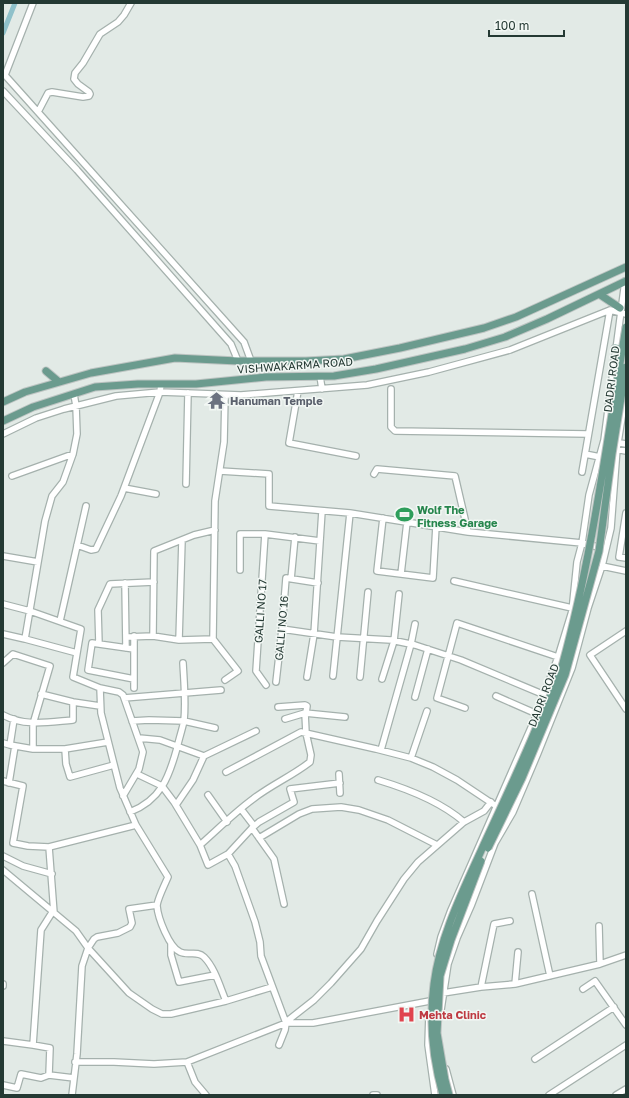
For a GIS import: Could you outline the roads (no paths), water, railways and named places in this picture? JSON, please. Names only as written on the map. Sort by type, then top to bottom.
[{"type":"main road","name":"VISHWAKARMA ROAD","points":[[3,402],[25,392],[91,373],[175,358],[238,361],[306,361],[344,359],[400,348],[470,331],[516,317],[626,267]]},
{"type":"main road","name":"VISHWAKARMA ROAD","points":[[3,421],[33,407],[95,387],[196,384],[266,377],[334,376],[376,369],[465,349],[505,337],[625,281]]},
{"type":"main road","points":[[599,294],[620,310]]},
{"type":"main road","points":[[442,1095],[434,1057],[432,1033],[434,984],[443,944],[464,888],[528,750],[562,666],[581,590],[594,525],[626,327]]},
{"type":"main road","points":[[615,348],[626,350]]},
{"type":"main road","points":[[450,1095],[445,1080],[436,1033],[440,976],[451,940],[480,862],[522,778],[565,675],[599,551],[612,454],[626,367]]},
{"type":"main road","points":[[46,371],[59,382]]},
{"type":"street","points":[[33,3],[4,74],[244,342],[251,361]]},
{"type":"street","points":[[38,112],[48,93],[52,92],[83,97],[89,96],[89,92],[74,79],[75,73],[83,63],[100,34],[118,22],[124,15],[130,3]]},
{"type":"street","points":[[3,91],[77,170],[231,344],[238,361]]},
{"type":"street","name":"DADRI ROAD","points":[[435,1095],[428,1045],[430,1000],[434,966],[441,937],[496,806],[537,714],[558,657],[572,608],[577,562],[582,543],[589,495],[603,443],[625,281]]},
{"type":"street","points":[[582,472],[610,310]]},
{"type":"street","points":[[3,434],[36,418],[116,396],[160,392],[241,395],[366,385],[429,372],[510,350],[610,310],[620,310],[626,314]]},
{"type":"street","points":[[320,376],[322,389]]},
{"type":"street","points":[[77,545],[91,550],[96,549],[124,488],[160,392],[161,384]]},
{"type":"street","points":[[391,389],[391,427],[395,431],[588,434]]},
{"type":"street","points":[[298,391],[289,444],[356,456]]},
{"type":"street","name":"DADRI ROAD","points":[[453,1095],[441,1043],[439,1022],[448,964],[495,843],[505,825],[538,753],[572,668],[590,601],[602,566],[611,528],[617,449],[626,392]]},
{"type":"street","points":[[25,638],[45,521],[52,496],[63,482],[73,454],[76,434],[76,406],[74,394]]},
{"type":"street","points":[[186,484],[188,394]]},
{"type":"street","points":[[225,395],[224,442],[215,501],[213,638],[238,671],[225,680]]},
{"type":"street","points":[[603,443],[618,442],[626,444]]},
{"type":"street","points":[[603,443],[626,451]]},
{"type":"street","points":[[12,476],[73,454]]},
{"type":"street","points":[[585,454],[600,457]]},
{"type":"street","points":[[374,474],[377,469],[455,476],[468,532]]},
{"type":"street","points":[[220,471],[270,474],[269,506],[350,513],[468,532],[582,543],[606,548]]},
{"type":"street","points":[[124,488],[156,494]]},
{"type":"street","points":[[60,621],[86,506]]},
{"type":"street","points":[[307,677],[314,634],[322,511]]},
{"type":"street","points":[[333,676],[350,513]]},
{"type":"street","points":[[626,513],[619,557],[626,558]]},
{"type":"street","points":[[383,518],[377,571],[433,578],[436,526]]},
{"type":"street","points":[[401,574],[407,522]]},
{"type":"street","points":[[153,636],[154,551],[194,535],[215,530]]},
{"type":"street","points":[[240,570],[240,534],[265,534],[320,541]]},
{"type":"street","name":"GALLI NO 17","points":[[265,534],[256,671],[266,685]]},
{"type":"street","points":[[295,537],[291,579],[318,583]]},
{"type":"street","points":[[179,640],[182,540]]},
{"type":"street","points":[[3,556],[38,562]]},
{"type":"street","points":[[602,566],[626,571]]},
{"type":"street","name":"GALLI NO 16","points":[[276,682],[286,578],[291,579]]},
{"type":"street","points":[[454,581],[572,608]]},
{"type":"street","points":[[99,644],[98,610],[110,584],[154,582]]},
{"type":"street","points":[[125,583],[126,648]]},
{"type":"street","points":[[360,677],[368,592]]},
{"type":"street","points":[[382,680],[394,641],[399,594]]},
{"type":"street","points":[[3,604],[30,611],[82,629],[73,677],[100,688],[119,692],[124,698],[143,752],[137,774],[123,796]]},
{"type":"street","points":[[465,708],[437,698],[457,623],[558,657]]},
{"type":"street","points":[[381,750],[411,644],[415,624]]},
{"type":"street","points":[[282,629],[337,637],[394,641],[411,644],[461,660],[558,700]]},
{"type":"street","points":[[626,631],[590,655],[626,709]]},
{"type":"street","points":[[3,634],[25,638],[77,653]]},
{"type":"street","points":[[134,636],[134,688]]},
{"type":"street","points":[[126,637],[153,636],[179,640],[213,638]]},
{"type":"street","points":[[134,649],[92,643],[88,670],[134,679]]},
{"type":"street","points":[[415,697],[428,649]]},
{"type":"street","points":[[3,663],[13,654],[50,666],[33,724],[33,749]]},
{"type":"street","points":[[130,812],[142,808],[156,796],[169,773],[184,721],[185,694],[183,663]]},
{"type":"street","points":[[100,688],[101,713],[120,788],[136,825],[168,877],[157,905],[162,923],[174,949],[181,953],[202,955],[211,966],[226,1001]]},
{"type":"street","points":[[124,698],[221,690]]},
{"type":"street","points":[[41,694],[73,702],[100,706]]},
{"type":"street","points":[[496,696],[537,714]]},
{"type":"street","points":[[3,715],[14,720],[33,724],[73,720],[73,702]]},
{"type":"street","points":[[200,845],[252,799],[295,773],[310,762],[311,755],[306,733],[307,706],[278,707]]},
{"type":"street","points":[[411,758],[427,710]]},
{"type":"street","points":[[285,718],[306,713],[345,717]]},
{"type":"street","points":[[14,720],[13,746],[6,782],[23,786],[14,843],[28,846],[49,847],[136,825]]},
{"type":"street","points":[[132,721],[184,721],[215,728]]},
{"type":"street","points":[[176,805],[193,780],[204,756],[256,731]]},
{"type":"street","points":[[226,772],[301,732],[411,758],[433,767],[457,780],[496,806]]},
{"type":"street","points":[[139,738],[160,740],[204,756]]},
{"type":"street","points":[[3,744],[33,749],[66,749],[108,742]]},
{"type":"street","points":[[66,749],[66,764],[70,777],[114,765]]},
{"type":"street","points":[[137,774],[162,786],[176,805],[200,845],[208,865],[228,854],[253,827],[294,802],[290,789],[340,783]]},
{"type":"street","points":[[339,774],[340,793]]},
{"type":"street","points":[[378,780],[401,787],[437,804],[452,812],[464,822]]},
{"type":"street","points":[[208,796],[227,822]]},
{"type":"street","points":[[75,1062],[154,1064],[187,1062],[286,1023],[314,1000],[361,949],[404,879],[418,862],[464,822],[484,811],[491,802]]},
{"type":"street","points":[[259,838],[299,814],[312,809],[341,807],[359,810],[388,820],[436,845]]},
{"type":"street","points":[[241,809],[274,859],[284,904]]},
{"type":"street","points":[[491,818],[505,825]]},
{"type":"street","points":[[33,1045],[41,930],[54,912],[49,847]]},
{"type":"street","points":[[228,854],[235,866],[255,922],[260,942],[260,956],[286,1023],[279,1045]]},
{"type":"street","points":[[3,856],[23,866],[52,874]]},
{"type":"street","points":[[3,870],[76,931],[88,948],[129,993],[162,1014],[171,1014],[226,1001],[272,986]]},
{"type":"street","points":[[532,894],[550,976]]},
{"type":"street","points":[[72,1095],[77,1054],[82,966],[88,948],[97,937],[118,933],[130,927],[132,923],[129,909],[157,905]]},
{"type":"street","points":[[481,987],[494,924],[510,921]]},
{"type":"street","points":[[599,926],[600,964]]},
{"type":"street","points":[[171,944],[171,955],[178,982],[215,975]]},
{"type":"street","points":[[515,984],[518,952]]},
{"type":"street","points":[[286,1023],[313,1023],[336,1020],[430,1000],[481,987],[515,984],[600,964],[626,955]]},
{"type":"street","points":[[583,989],[595,981],[626,1025]]},
{"type":"street","points":[[535,1058],[614,1007]]},
{"type":"street","points":[[3,1041],[50,1048],[49,1075]]},
{"type":"street","points":[[549,1095],[626,1045]]},
{"type":"street","points":[[187,1062],[195,1082],[206,1095]]},
{"type":"street","points":[[3,1085],[17,1088],[21,1074],[41,1078],[49,1075],[74,1078]]},
{"type":"street","points":[[616,1095],[626,1089]]},
{"type":"waterway","points":[[3,33],[15,3]]},
{"type":"place","name":"Hanuman Temple","points":[[217,400]]},
{"type":"place","name":"Wolf The Fitness Garage","points":[[404,515]]},
{"type":"place","name":"Mehta Clinic","points":[[406,1014]]}]
